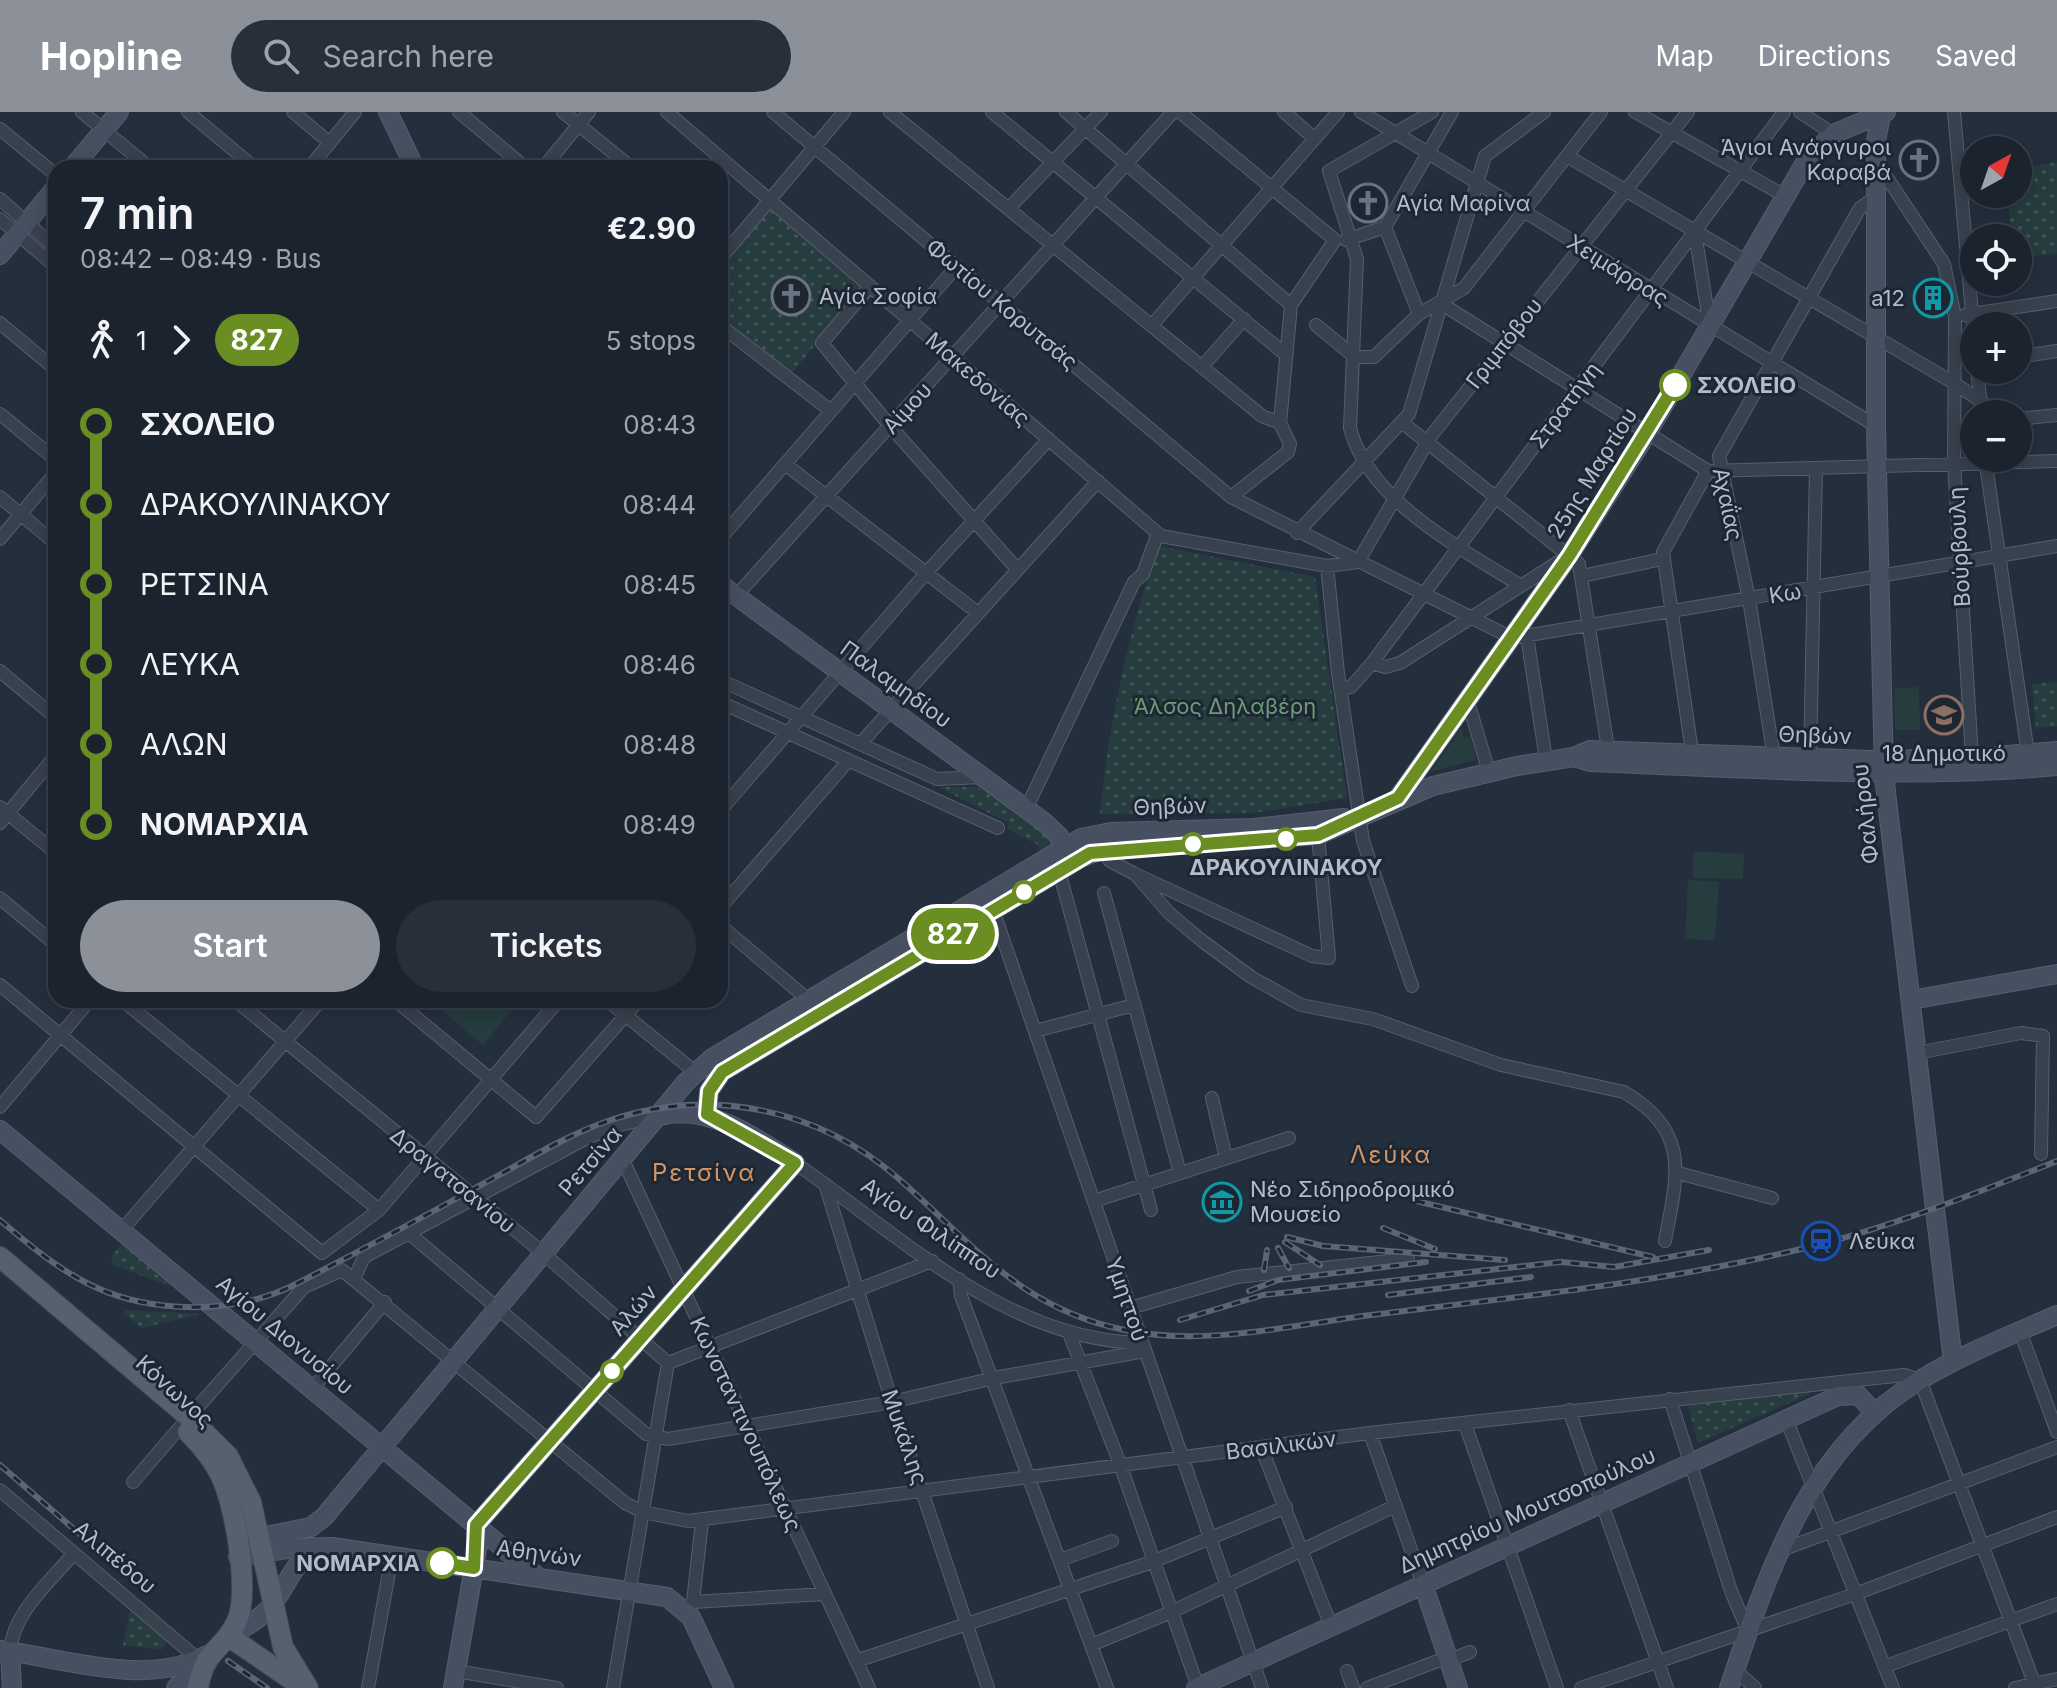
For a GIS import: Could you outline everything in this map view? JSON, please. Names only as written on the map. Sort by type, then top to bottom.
[{"type":"main road","points":[[79,160],[119,112]]},
{"type":"main road","points":[[388,112],[411,160]]},
{"type":"main road","name":"25ης Μαρτίου","points":[[1398,798],[1520,637],[1648,432],[1816,147],[1833,134],[1883,113]]},
{"type":"main road","name":"Φαλήρου","points":[[1883,113],[1876,141],[1875,340],[1883,767],[1953,1362]]},
{"type":"main road","points":[[0,255],[48,197]]},
{"type":"main road","name":"Παλαμηδίου","points":[[728,590],[1044,822],[1099,842]]},
{"type":"main road","name":"Θηβών","points":[[1099,842],[1318,835],[1398,798],[1489,772],[1574,757],[1590,750],[1692,752],[1973,773],[2057,766]]},
{"type":"main road","name":"Θηβών","points":[[1574,757],[1590,762],[1883,767],[2057,751]]},
{"type":"main road","name":"Θηβών","points":[[1037,864],[1065,861],[1099,842],[1359,818]]},
{"type":"main road","name":"Παλαμηδίου","points":[[1044,822],[1065,861]]},
{"type":"main road","name":"Ρετσίνα","points":[[260,1546],[318,1523],[695,1072],[993,910],[1065,861]]},
{"type":"main road","name":"Ρετσίνα","points":[[707,1114],[709,1091],[722,1072],[816,1006],[1037,864]]},
{"type":"main road","points":[[1911,1000],[2057,974]]},
{"type":"main road","points":[[660,1116],[685,1112],[707,1114]]},
{"type":"main road","name":"Αγίου Φιλίππου","points":[[707,1114],[795,1163]]},
{"type":"main road","name":"Αγίου Διονυσίου","points":[[0,1130],[538,1577]]},
{"type":"main road","name":"Αλών","points":[[476,1525],[795,1163]]},
{"type":"main road","name":"Κόνωνος","points":[[0,1257],[185,1422],[221,1477],[237,1550],[243,1601],[228,1636]]},
{"type":"main road","name":"Κόνωνος","points":[[0,1272],[185,1422],[222,1447],[237,1469],[251,1502],[287,1656],[306,1688]]},
{"type":"main road","points":[[1732,1679],[1779,1551],[1813,1487],[1834,1456],[1875,1413],[1920,1380],[2057,1315]]},
{"type":"main road","name":"Δημητρίου Μουτσοπούλου","points":[[1197,1688],[1786,1419],[1848,1394],[1866,1400],[1875,1413]]},
{"type":"main road","points":[[455,1679],[474,1568],[476,1525]]},
{"type":"main road","name":"Αθηνών","points":[[237,1550],[260,1546],[312,1547],[392,1556],[667,1597],[690,1606]]},
{"type":"main road","points":[[176,1688],[228,1636],[259,1621],[274,1606],[312,1547]]},
{"type":"main road","points":[[1423,1584],[1458,1688]]},
{"type":"main road","points":[[690,1606],[724,1688]]},
{"type":"main road","points":[[228,1636],[306,1688]]},
{"type":"main road","points":[[12,1688],[5,1651],[118,1668],[157,1670],[203,1658]]},
{"type":"main road","points":[[198,1688],[203,1658]]},
{"type":"main road","points":[[118,1668],[141,1676],[154,1688]]},
{"type":"street","points":[[82,112],[140,160]]},
{"type":"street","points":[[188,112],[245,160]]},
{"type":"street","points":[[293,112],[330,143]]},
{"type":"street","points":[[316,160],[355,112]]},
{"type":"street","points":[[459,112],[516,160]]},
{"type":"street","points":[[563,112],[622,160]]},
{"type":"street","points":[[550,160],[589,112]]},
{"type":"street","name":"Μακεδονίας","points":[[667,112],[723,160]]},
{"type":"street","name":"Φωτίου Κορυτσάς","points":[[773,112],[1231,497],[1297,533],[1471,618],[1520,637]]},
{"type":"street","points":[[728,245],[844,112]]},
{"type":"street","points":[[890,112],[1262,416],[1280,423]]},
{"type":"street","points":[[992,112],[1285,354]]},
{"type":"street","points":[[1066,112],[1291,305]]},
{"type":"street","points":[[1009,208],[1101,112]]},
{"type":"street","name":"Αίμου","points":[[736,596],[1173,112]]},
{"type":"street","points":[[1180,112],[1271,191],[1335,240],[1352,239],[1385,227],[1452,112]]},
{"type":"street","points":[[1284,112],[1315,139]]},
{"type":"street","points":[[1152,325],[1338,112]]},
{"type":"street","name":"Χειμάρρας","points":[[1361,112],[1876,426]]},
{"type":"street","points":[[1432,112],[1329,171],[1357,259],[1350,428],[1366,461],[1393,499],[1521,586]]},
{"type":"street","points":[[1297,533],[1403,423],[1413,402],[1476,183],[1490,150],[1544,112]]},
{"type":"street","points":[[1316,325],[1355,357],[1374,357],[1419,314],[1442,304],[1464,288],[1601,112]]},
{"type":"street","points":[[1635,112],[1785,196]]},
{"type":"street","name":"Γριμπόβου","points":[[1358,562],[1427,443],[1688,112]]},
{"type":"street","name":"Στρατήγη","points":[[1340,688],[1351,687],[1372,663],[1784,112]]},
{"type":"street","points":[[1800,112],[1833,134]]},
{"type":"street","points":[[1954,112],[1963,224]]},
{"type":"street","points":[[0,129],[48,168]]},
{"type":"street","points":[[1567,156],[1980,399]]},
{"type":"street","name":"Μακεδονίας","points":[[728,164],[1158,533],[1327,566]]},
{"type":"street","name":"Βούρβουλη","points":[[1878,164],[1947,272],[1955,317],[1954,463],[1972,758]]},
{"type":"street","name":"Αχαΐας","points":[[1774,758],[1749,599],[1714,471],[1721,449],[1860,208],[1876,197]]},
{"type":"street","points":[[0,199],[48,258]]},
{"type":"street","points":[[0,219],[48,243]]},
{"type":"street","points":[[1385,227],[1408,294],[1419,314]]},
{"type":"street","points":[[1695,233],[1710,327]]},
{"type":"street","points":[[1231,497],[1282,458],[1290,444],[1280,423],[1291,305],[1335,240]]},
{"type":"street","points":[[728,530],[957,266]]},
{"type":"street","points":[[1947,272],[1960,271]]},
{"type":"street","points":[[870,286],[822,343],[890,426],[1017,569]]},
{"type":"street","points":[[1986,312],[2057,301]]},
{"type":"street","points":[[1442,304],[1502,345],[1714,471],[1960,462]]},
{"type":"street","points":[[1955,317],[1960,316]]},
{"type":"street","points":[[1202,367],[1244,319]]},
{"type":"street","points":[[0,323],[48,363]]},
{"type":"street","points":[[728,331],[831,411]]},
{"type":"street","points":[[2032,355],[2057,351]]},
{"type":"street","points":[[1978,384],[1980,399]]},
{"type":"street","points":[[0,414],[48,453]]},
{"type":"street","points":[[2032,418],[2057,415]]},
{"type":"street","points":[[1403,423],[1494,499],[1579,564],[1608,749]]},
{"type":"street","points":[[728,801],[926,573],[1049,439]]},
{"type":"street","points":[[2032,461],[2057,461]]},
{"type":"street","points":[[785,464],[978,613]]},
{"type":"street","points":[[1810,760],[1816,468]]},
{"type":"street","points":[[1692,752],[1662,559],[1665,544],[1714,471]]},
{"type":"street","points":[[1987,472],[2028,754]]},
{"type":"street","points":[[860,744],[1098,481]]},
{"type":"street","points":[[0,539],[48,482]]},
{"type":"street","points":[[0,497],[48,537]]},
{"type":"street","points":[[1026,809],[1134,582],[1143,574],[1158,533]]},
{"type":"street","name":"Κω","points":[[1520,637],[2057,546]]},
{"type":"street","points":[[1372,663],[1385,667],[1400,663],[1569,556]]},
{"type":"street","points":[[1582,576],[1662,559]]},
{"type":"street","points":[[1358,562],[1327,566],[1340,688],[1366,851],[1412,986]]},
{"type":"street","points":[[1520,637],[1546,760]]},
{"type":"street","points":[[0,671],[48,711]]},
{"type":"street","points":[[728,684],[937,779],[983,777]]},
{"type":"street","points":[[1468,702],[1489,772]]},
{"type":"street","points":[[728,705],[998,828]]},
{"type":"street","points":[[728,899],[849,760]]},
{"type":"street","points":[[48,764],[3,814],[48,847]]},
{"type":"street","points":[[1099,842],[1110,861],[1135,874],[1312,956],[1329,958],[1318,835]]},
{"type":"street","points":[[1065,861],[1098,1014],[1151,1210]]},
{"type":"street","points":[[1135,874],[1169,913],[1201,940],[1251,977],[1301,1005],[1373,1019],[1501,1065],[1624,1092],[1639,1100],[1663,1128],[1675,1152],[1678,1173],[1665,1241]]},
{"type":"street","points":[[1104,893],[1180,1173]]},
{"type":"street","points":[[0,898],[48,938]]},
{"type":"street","name":"Υμηττού","points":[[993,910],[1262,1688]]},
{"type":"street","points":[[728,932],[816,1006]]},
{"type":"street","points":[[0,985],[322,1253],[379,1210],[552,1008]]},
{"type":"street","points":[[1035,1031],[1134,1005]]},
{"type":"street","points":[[0,1107],[83,1008]]},
{"type":"street","points":[[132,1008],[379,1210]]},
{"type":"street","name":"Δραγατσανίου","points":[[245,1008],[543,1253],[668,1363]]},
{"type":"street","points":[[121,1231],[314,1008]]},
{"type":"street","points":[[405,1008],[536,1117],[632,1008]]},
{"type":"street","points":[[617,1008],[695,1072]]},
{"type":"street","points":[[1917,1053],[2021,1033],[2043,1036],[2041,1154]]},
{"type":"street","points":[[1212,1098],[1226,1158]]},
{"type":"street","points":[[355,1277],[364,1257],[599,1132],[660,1116]]},
{"type":"street","points":[[1094,1201],[1289,1138]]},
{"type":"street","name":"Κωνσταντινουπόλεως","points":[[623,1160],[869,1688]]},
{"type":"street","name":"Αγίου Φιλίππου","points":[[795,1163],[932,1261],[1011,1310],[1069,1333],[1144,1347]]},
{"type":"street","points":[[1678,1173],[1772,1198]]},
{"type":"street","name":"Μυκάλης","points":[[825,1184],[892,1402],[988,1688]]},
{"type":"street","points":[[410,1234],[646,1434],[668,1439],[892,1402],[994,1378],[1081,1364],[1144,1347]]},
{"type":"street","points":[[1130,1308],[1237,1277],[1408,1259]]},
{"type":"street","points":[[613,1688],[668,1363],[932,1261]]},
{"type":"street","points":[[133,1482],[304,1287],[337,1270],[355,1277],[625,1503],[643,1512]]},
{"type":"street","points":[[959,1279],[961,1296],[1107,1688]]},
{"type":"street","points":[[312,1389],[385,1302]]},
{"type":"street","points":[[2020,1331],[2057,1432]]},
{"type":"street","points":[[1069,1333],[1120,1464],[1197,1688]]},
{"type":"street","name":"Βασιλικών","points":[[643,1512],[702,1521],[1370,1433],[1888,1375],[1920,1380]]},
{"type":"street","points":[[1920,1380],[2035,1686]]},
{"type":"street","points":[[1670,1399],[1731,1591],[1748,1631]]},
{"type":"street","points":[[1569,1410],[1604,1502],[1667,1688]]},
{"type":"street","points":[[1786,1419],[1858,1593],[1893,1688]]},
{"type":"street","points":[[1465,1424],[1557,1688]]},
{"type":"street","points":[[1370,1433],[1423,1584]]},
{"type":"street","points":[[1261,1447],[1331,1626]]},
{"type":"street","points":[[1779,1551],[2057,1447]]},
{"type":"street","name":"Αλιπέδου","points":[[0,1490],[203,1658]]},
{"type":"street","points":[[1091,1645],[1226,1587],[1395,1506]]},
{"type":"street","points":[[856,1661],[968,1627],[1152,1562],[1210,1541],[1286,1507]]},
{"type":"street","points":[[1581,1688],[1858,1593],[2057,1517]]},
{"type":"street","points":[[702,1521],[690,1606],[825,1594]]},
{"type":"street","points":[[1060,1560],[1112,1541]]},
{"type":"street","points":[[5,1651],[20,1618],[74,1553]]},
{"type":"street","points":[[368,1688],[392,1556]]},
{"type":"street","points":[[1886,1666],[2057,1604]]},
{"type":"street","points":[[1367,1688],[1470,1652]]},
{"type":"street","points":[[1347,1671],[1353,1688]]},
{"type":"street","points":[[455,1679],[557,1688]]},
{"type":"street","points":[[1732,1679],[1755,1688]]},
{"type":"street","points":[[2019,1688],[2057,1679]]},
{"type":"green space","points":[[2057,162],[2057,253],[2032,257],[2032,224],[2010,224],[2009,208],[2032,208],[2032,166]]},
{"type":"green space","points":[[772,206],[864,284],[792,373],[728,322],[728,258]]},
{"type":"green space","name":"Άλσος Δηλαβέρη","points":[[1159,546],[1315,577],[1347,798],[1254,813],[1100,814],[1121,678]]},
{"type":"green space","points":[[2057,682],[2057,726],[2036,728],[2032,684]]},
{"type":"green space","points":[[1919,687],[1920,730],[1895,730],[1894,688]]},
{"type":"green space","points":[[1462,728],[1464,737],[1471,736],[1476,760],[1430,772]]},
{"type":"green space","points":[[938,787],[977,787],[1052,835],[1055,841],[1041,854],[1038,845],[1007,829],[1009,823]]},
{"type":"green space","points":[[1693,852],[1744,853],[1743,879],[1693,878]]},
{"type":"green space","points":[[1688,880],[1719,882],[1715,940],[1685,939]]},
{"type":"green space","points":[[439,1008],[513,1008],[483,1045]]},
{"type":"green space","points":[[122,1244],[171,1286],[113,1265],[111,1257]]},
{"type":"green space","points":[[126,1310],[200,1314],[142,1328],[123,1313]]},
{"type":"green space","points":[[1811,1390],[1811,1393],[1698,1443],[1688,1406]]},
{"type":"green space","points":[[130,1609],[170,1638],[161,1650],[123,1645]]},
{"type":"railway","points":[[0,1220],[69,1273],[118,1296],[168,1306],[220,1306],[245,1302],[292,1286],[588,1128],[644,1111],[721,1105],[760,1110],[797,1120],[867,1154],[1001,1271],[1056,1307],[1125,1330],[1186,1336],[1248,1333],[1697,1271],[1837,1240],[1901,1220],[2057,1161]]},
{"type":"railway","points":[[1416,1201],[1653,1257]]},
{"type":"railway","points":[[1383,1228],[1435,1249]]},
{"type":"railway","points":[[1287,1237],[1323,1246],[1505,1260]]},
{"type":"railway","points":[[1285,1242],[1320,1265]]},
{"type":"railway","points":[[1278,1248],[1289,1268]]},
{"type":"railway","points":[[1264,1270],[1267,1250]]},
{"type":"railway","points":[[1180,1320],[1263,1295],[1561,1262],[1614,1267],[1709,1250]]},
{"type":"railway","points":[[1249,1291],[1278,1280],[1426,1262]]},
{"type":"railway","points":[[1388,1295],[1531,1277]]},
{"type":"railway","points":[[0,1465],[90,1543]]},
{"type":"railway","points":[[228,1661],[267,1688]]},
{"type":"bus line","name":"827","points":[[442,1563],[474,1568],[478,1544],[476,1525],[795,1163],[707,1114],[709,1091],[716,1077],[1090,853],[1147,846],[1250,842],[1318,835],[1340,828],[1398,798],[1569,556],[1675,385]]},
{"type":"place","name":"Άγιοι Ανάργυροι Καραβά","points":[[1919,160]]},
{"type":"place","name":"Αγία Μαρίνα","points":[[1368,203]]},
{"type":"place","name":"Αγία Σοφία","points":[[791,296]]},
{"type":"place","name":"a12","points":[[1933,298]]},
{"type":"place","name":"ΣΧΟΛΕΙΟ","points":[[1675,385]]},
{"type":"place","name":"18 Δημοτικό","points":[[1944,715]]},
{"type":"place","name":"ΔΡΑΚΟΥΛΙΝΑΚΟΥ","points":[[1286,839]]},
{"type":"place","name":"Νέο Σιδηροδρομικό Μουσείο","points":[[1222,1202]]},
{"type":"place","name":"Λεύκα","points":[[1821,1241]]},
{"type":"place","name":"ΝΟΜΑΡΧΙΑ","points":[[442,1563]]},
{"type":"district","name":"Λεύκα","points":[[1391,1155]]},
{"type":"district","name":"Ρετσίνα","points":[[704,1173]]}]
